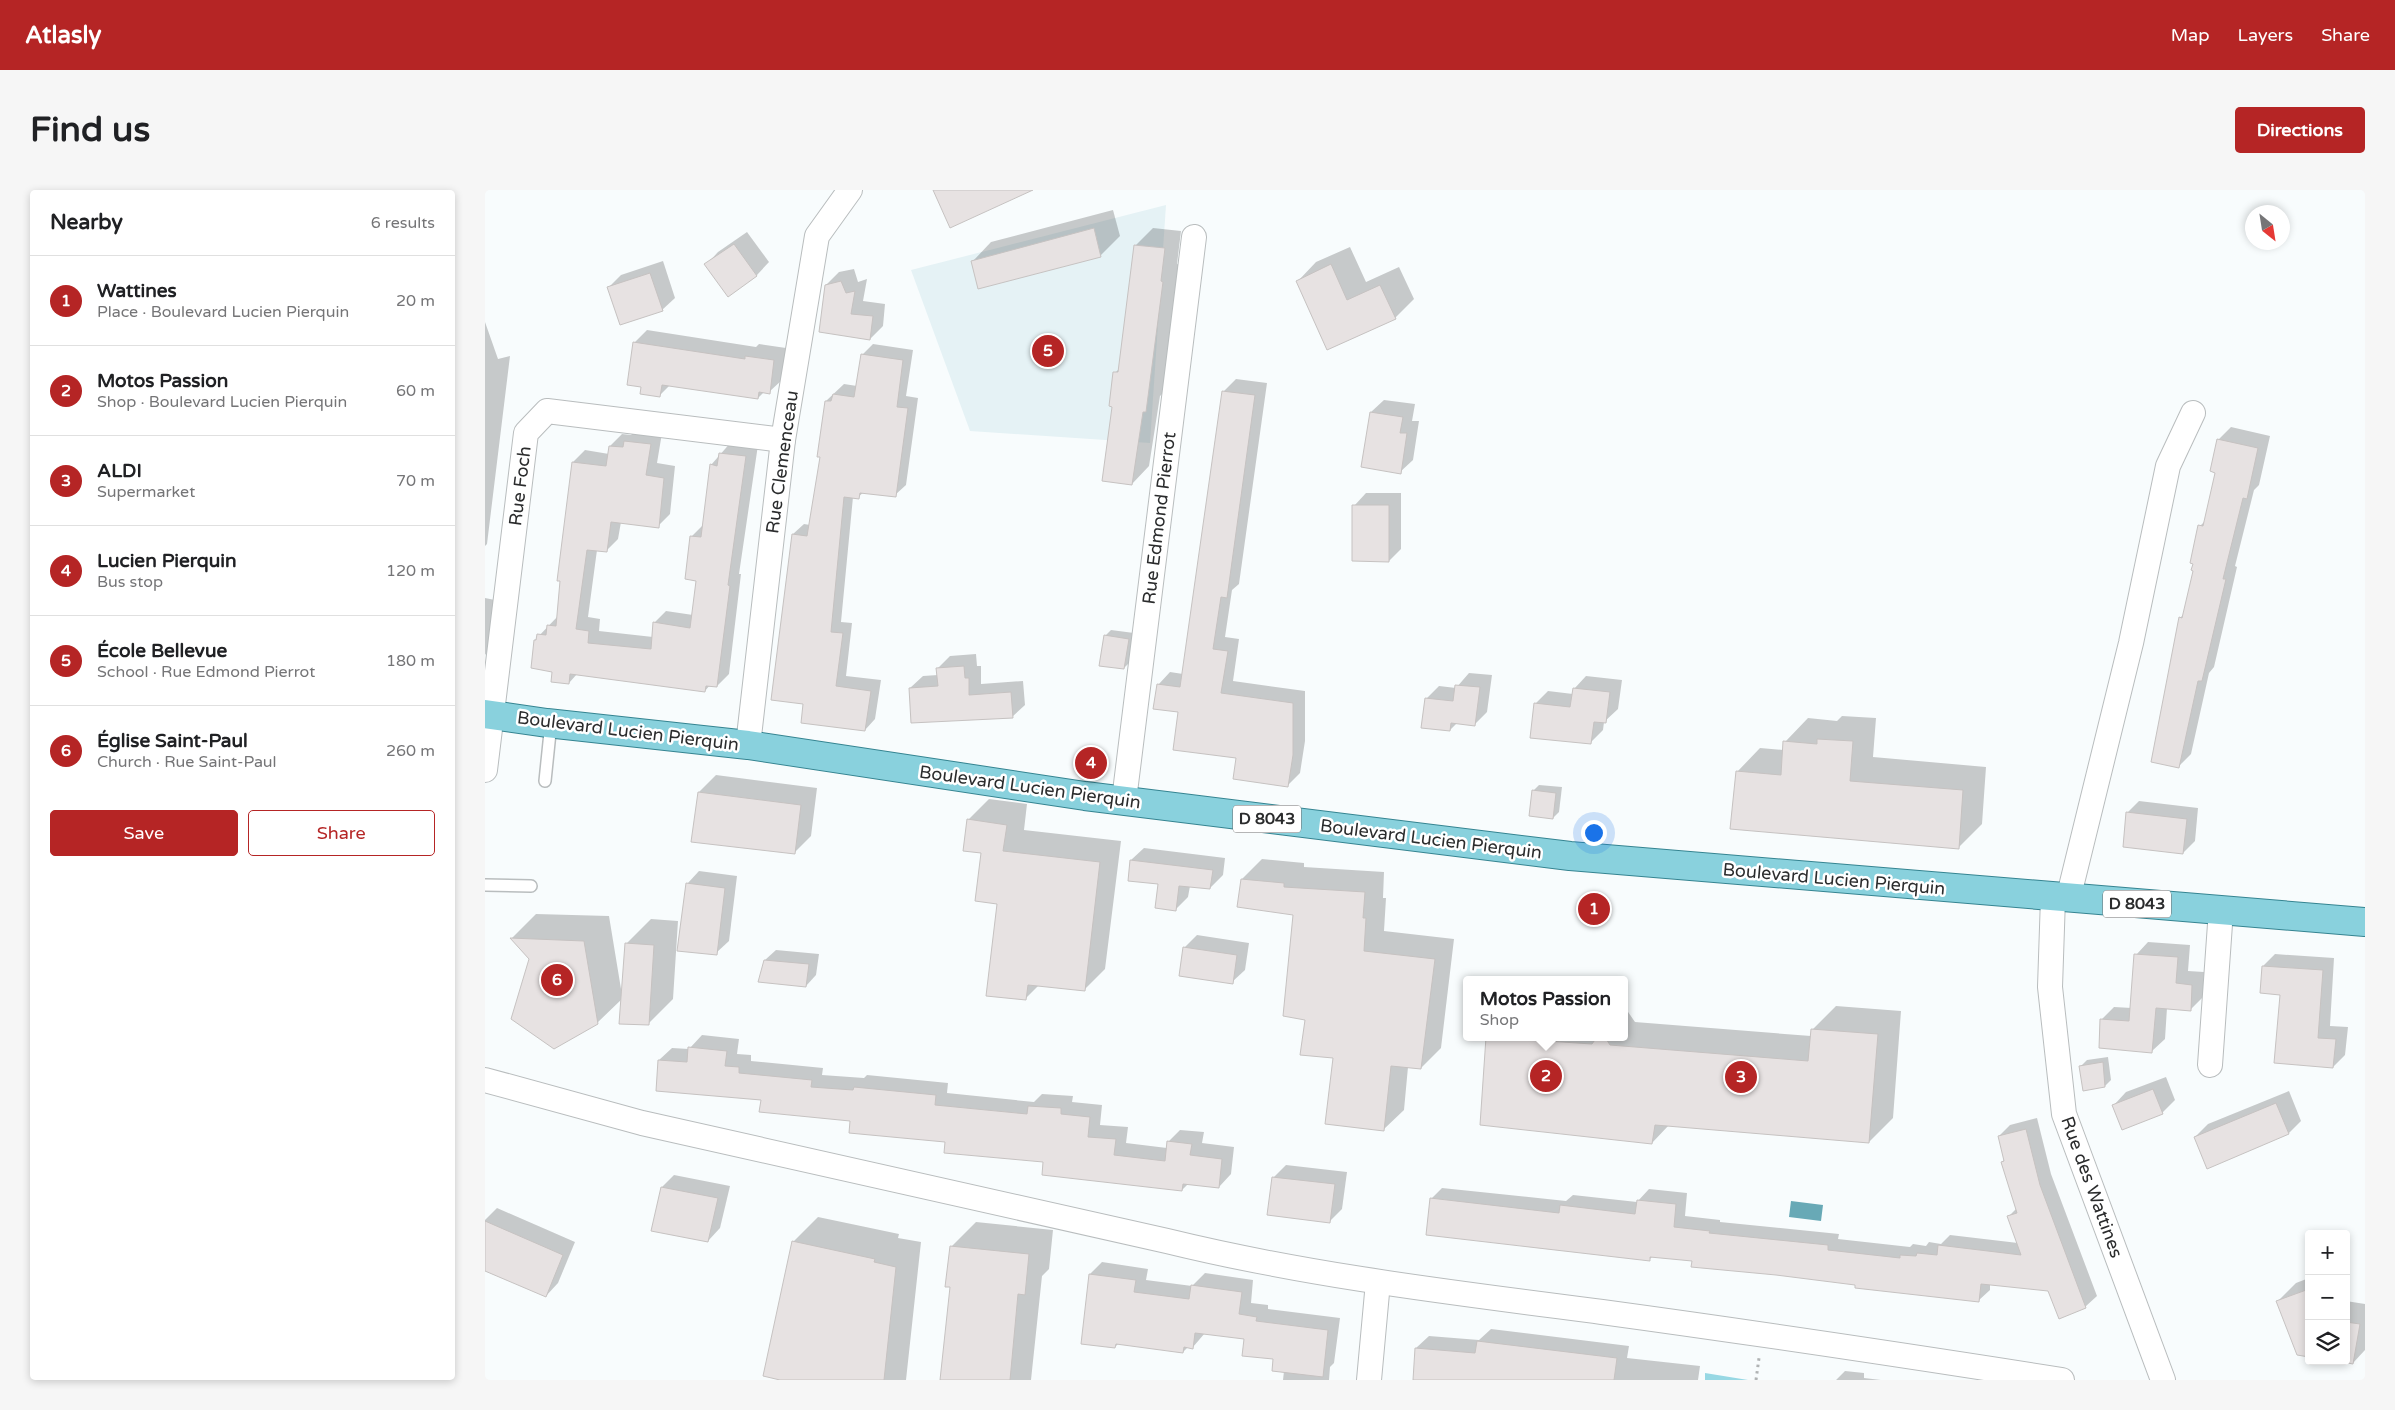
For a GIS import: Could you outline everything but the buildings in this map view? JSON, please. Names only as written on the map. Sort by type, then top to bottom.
[{"type":"main road","name":"Boulevard Lucien Pierquin","points":[[488,714],[748,745],[1124,800],[1570,856],[2060,898]]},
{"type":"main road","name":"D 8043","points":[[2060,898],[2365,922]]},
{"type":"street","name":"Rue Clemenceau","points":[[748,745],[783,440],[817,236],[850,190]]},
{"type":"street","name":"Rue Edmond Pierrot","points":[[1124,800],[1194,237]]},
{"type":"street","name":"Rue Foch","points":[[488,714],[526,433],[547,411],[783,440]]},
{"type":"street","name":"Rue des Wattines","points":[[2163,1380],[2064,1114],[2050,987],[2060,898],[2131,642],[2167,466],[2193,413]]},
{"type":"street","points":[[485,770],[488,714]]},
{"type":"street","points":[[2210,1065],[2221,910]]},
{"type":"street","points":[[485,1080],[642,1124],[1157,1238],[1243,1260],[1378,1282],[1713,1327],[1959,1372],[2062,1380]]},
{"type":"street","points":[[1369,1380],[1378,1282]]},
{"type":"lane","points":[[545,781],[551,723]]},
{"type":"lane","points":[[485,885],[531,886]]},
{"type":"shaded area","points":[[1166,205],[1150,443],[970,431],[911,270]]},
{"type":"shaded area","points":[[1791,1201],[1823,1205],[1821,1221],[1789,1217]]},
{"type":"shaded area","points":[[1705,1373],[1748,1380],[1705,1380]]},
{"type":"place","name":"École Bellevue","points":[[1048,351]]},
{"type":"place","name":"Lucien Pierquin","points":[[1091,763]]},
{"type":"place","name":"Wattines","points":[[1594,909]]},
{"type":"place","name":"Église Saint-Paul","points":[[557,980]]},
{"type":"place","name":"Motos Passion","points":[[1546,1076]]},
{"type":"place","name":"ALDI","points":[[1741,1077]]}]
